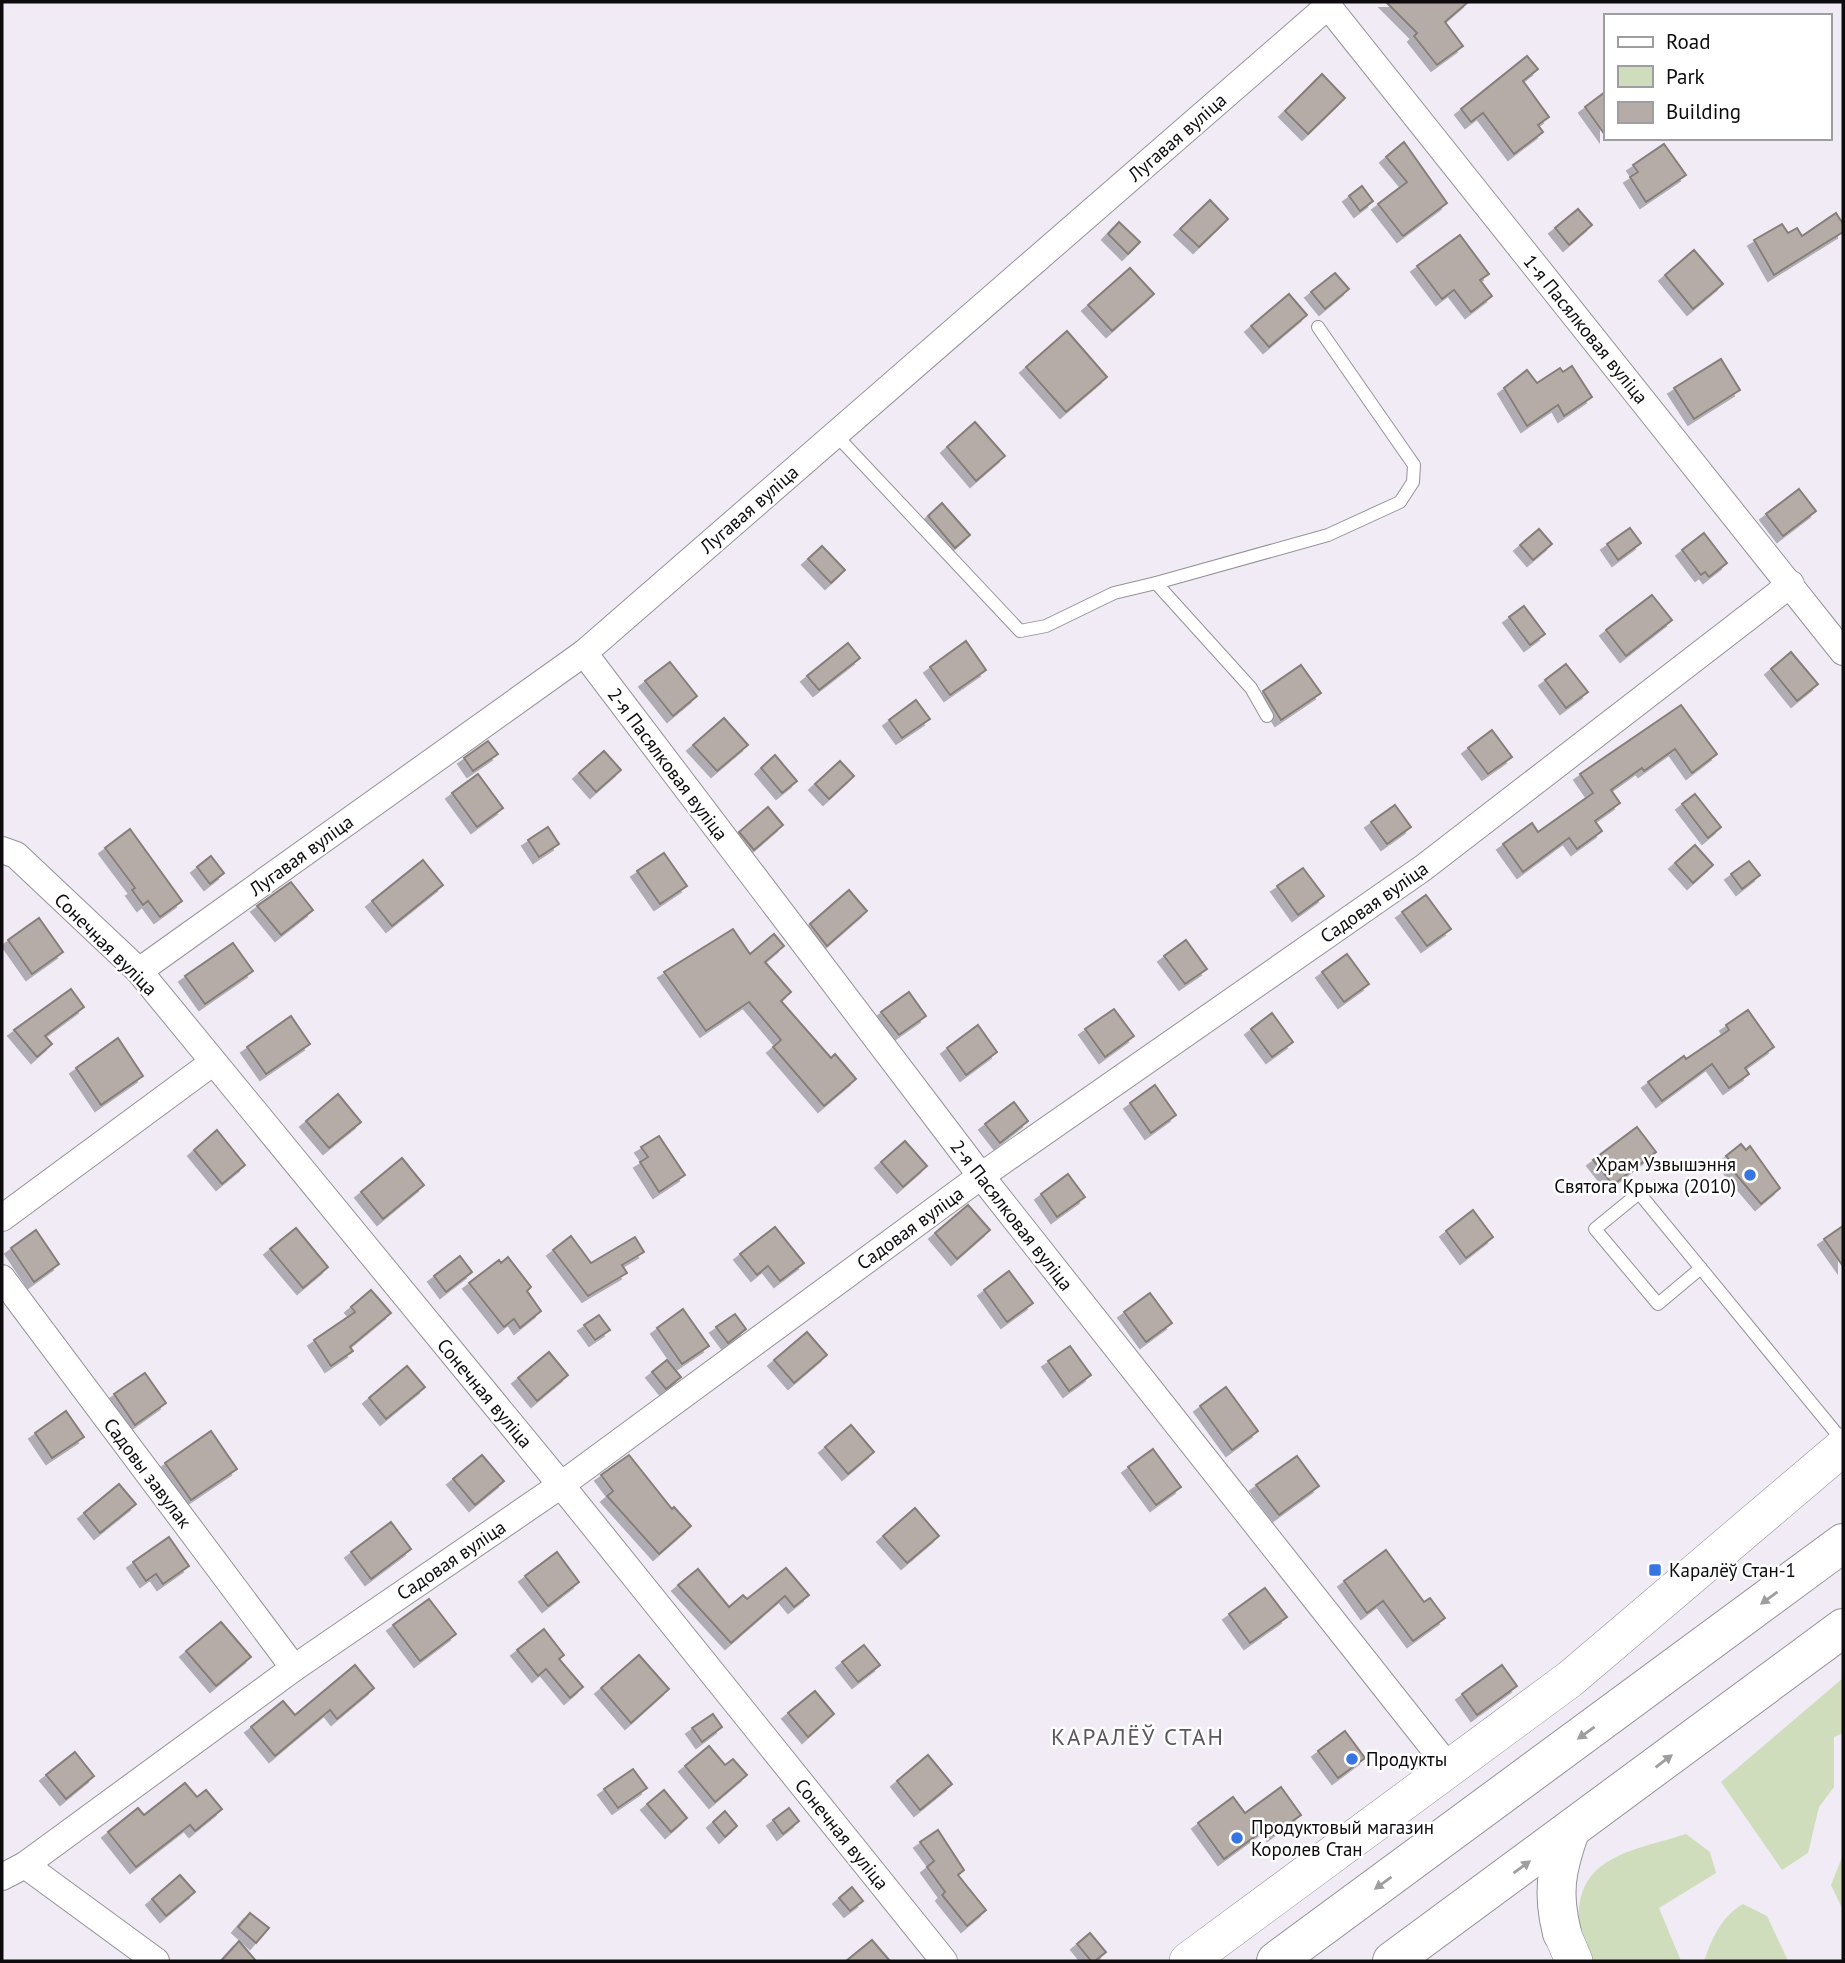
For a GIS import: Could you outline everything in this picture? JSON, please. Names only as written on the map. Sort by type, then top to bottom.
[{"type":"highway","points":[[1276,1961],[1843,1543]]},
{"type":"highway","points":[[1392,1961],[1843,1628]]},
{"type":"highway","points":[[1568,1947],[1555,1902],[1556,1880],[1570,1831]]},
{"type":"highway","points":[[1473,1902],[1502,1899],[1523,1903],[1542,1912],[1568,1947]]},
{"type":"main road","points":[[1188,1961],[1570,1679],[1843,1444]]},
{"type":"street","name":"Лугавая вуліца","points":[[139,971],[584,653],[1328,6]]},
{"type":"street","name":"1-я Пасялковая вуліца","points":[[1328,6],[1843,652]]},
{"type":"street","name":"Садовая вуліца","points":[[13,1871],[293,1668],[561,1485],[981,1176],[1423,868],[1791,584]]},
{"type":"street","name":"2-я Пасялковая вуліца","points":[[584,653],[981,1176],[1450,1769]]},
{"type":"street","name":"Сонечная вуліца","points":[[2,850],[16,855],[139,971],[561,1485],[944,1961]]},
{"type":"street","points":[[2,1218],[212,1063]]},
{"type":"street","name":"Садовы завулак","points":[[2,1278],[293,1668]]},
{"type":"street","points":[[13,1871],[156,1961]]},
{"type":"lane","points":[[835,434],[1020,631],[1046,626],[1114,593],[1328,535],[1400,502],[1412,482],[1414,465],[1318,327]]},
{"type":"lane","points":[[1156,583],[1251,688],[1267,716]]},
{"type":"lane","points":[[1700,1268],[1658,1304],[1595,1229],[1639,1193],[1700,1268],[1843,1444]]},
{"type":"green space","points":[[1843,1678],[1843,1733],[1834,1737],[1834,1787],[1819,1807],[1808,1853],[1782,1870],[1721,1782]]},
{"type":"green space","points":[[1686,1834],[1710,1852],[1716,1873],[1659,1908],[1681,1961],[1591,1961],[1579,1925],[1580,1902],[1586,1884],[1597,1870],[1611,1860]]},
{"type":"green space","points":[[1843,1855],[1843,1910],[1831,1885]]},
{"type":"green space","points":[[1743,1904],[1767,1916],[1788,1961],[1704,1961],[1718,1929],[1735,1909]]},
{"type":"building","points":[[1386,2],[1468,2],[1445,22],[1463,46],[1437,65],[1414,36],[1417,33]]},
{"type":"building","points":[[1527,56],[1538,69],[1523,81],[1549,117],[1538,125],[1543,132],[1514,154],[1483,113],[1471,122],[1461,109]]},
{"type":"building","points":[[1322,74],[1345,98],[1308,134],[1285,111]]},
{"type":"building","points":[[1604,93],[1604,134],[1585,107]]},
{"type":"building","points":[[1404,142],[1447,203],[1403,236],[1378,204],[1407,182],[1386,157]]},
{"type":"building","points":[[1664,144],[1686,175],[1646,202],[1630,177],[1638,172],[1633,165]]},
{"type":"building","points":[[1362,186],[1373,201],[1360,211],[1349,196]]},
{"type":"building","points":[[1210,200],[1228,219],[1199,247],[1180,229]]},
{"type":"building","points":[[1578,209],[1592,225],[1569,245],[1555,228]]},
{"type":"building","points":[[1836,213],[1843,224],[1843,232],[1774,275],[1754,240],[1782,224],[1788,233],[1797,228],[1802,236]]},
{"type":"building","points":[[1119,222],[1140,242],[1128,254],[1108,234]]},
{"type":"building","points":[[1460,235],[1489,274],[1480,280],[1492,296],[1471,312],[1454,290],[1442,299],[1417,266]]},
{"type":"building","points":[[1694,250],[1723,284],[1693,309],[1665,275]]},
{"type":"building","points":[[1130,268],[1154,294],[1112,331],[1088,305]]},
{"type":"building","points":[[1335,273],[1349,289],[1325,309],[1311,292]]},
{"type":"building","points":[[1289,294],[1307,315],[1269,347],[1251,326]]},
{"type":"building","points":[[1067,331],[1107,377],[1066,412],[1026,367]]},
{"type":"building","points":[[1721,359],[1740,390],[1694,419],[1674,388]]},
{"type":"building","points":[[1572,366],[1592,397],[1564,416],[1558,405],[1527,426],[1504,388],[1527,370],[1537,383],[1560,368],[1563,372]]},
{"type":"building","points":[[975,422],[1005,456],[976,481],[947,447]]},
{"type":"building","points":[[1799,489],[1816,511],[1783,536],[1766,514]]},
{"type":"building","points":[[942,503],[970,535],[955,548],[928,516]]},
{"type":"building","points":[[1630,528],[1641,543],[1618,560],[1607,544]]},
{"type":"building","points":[[1539,529],[1552,544],[1533,560],[1520,545]]},
{"type":"building","points":[[1704,533],[1727,563],[1709,577],[1705,572],[1701,575],[1682,550]]},
{"type":"building","points":[[822,546],[845,570],[831,583],[808,559]]},
{"type":"building","points":[[1652,595],[1672,620],[1626,656],[1606,630]]},
{"type":"building","points":[[1524,606],[1545,634],[1530,645],[1509,617]]},
{"type":"building","points":[[966,641],[986,670],[950,695],[930,667]]},
{"type":"building","points":[[848,643],[860,658],[819,690],[807,676]]},
{"type":"building","points":[[1791,652],[1818,684],[1797,701],[1771,669]]},
{"type":"building","points":[[670,662],[697,696],[673,716],[645,681]]},
{"type":"building","points":[[1566,664],[1588,692],[1566,708],[1545,680]]},
{"type":"building","points":[[1301,665],[1321,693],[1281,720],[1263,691]]},
{"type":"building","points":[[916,700],[930,719],[902,738],[889,720]]},
{"type":"building","points":[[1681,705],[1717,754],[1692,773],[1675,749],[1644,771],[1642,768],[1611,790],[1620,803],[1595,821],[1602,831],[1577,849],[1569,838],[1523,872],[1503,844],[1532,823],[1538,832],[1593,793],[1580,774]]},
{"type":"building","points":[[724,718],[748,745],[717,771],[693,745]]},
{"type":"building","points":[[1492,730],[1512,757],[1488,774],[1468,748]]},
{"type":"building","points":[[488,741],[498,754],[473,771],[464,758]]},
{"type":"building","points":[[604,751],[621,770],[596,792],[579,773]]},
{"type":"building","points":[[775,755],[797,781],[782,793],[761,768]]},
{"type":"building","points":[[840,761],[854,776],[829,799],[815,784]]},
{"type":"building","points":[[478,774],[503,808],[477,827],[452,793]]},
{"type":"building","points":[[1695,794],[1721,827],[1708,838],[1682,804]]},
{"type":"building","points":[[1395,805],[1411,827],[1387,844],[1371,822]]},
{"type":"building","points":[[768,807],[783,825],[754,850],[739,832]]},
{"type":"building","points":[[548,827],[559,844],[539,857],[528,840]]},
{"type":"building","points":[[130,829],[182,901],[160,917],[148,901],[143,905],[132,890],[135,888],[105,848]]},
{"type":"building","points":[[1695,845],[1713,865],[1693,883],[1675,863]]},
{"type":"building","points":[[664,853],[687,886],[660,904],[637,871]]},
{"type":"building","points":[[211,856],[224,873],[210,884],[197,867]]},
{"type":"building","points":[[423,860],[443,885],[392,926],[372,901]]},
{"type":"building","points":[[1749,861],[1760,875],[1742,889],[1731,874]]},
{"type":"building","points":[[1303,868],[1324,896],[1298,915],[1277,886]]},
{"type":"building","points":[[291,882],[313,910],[281,935],[257,906]]},
{"type":"building","points":[[849,890],[867,911],[827,946],[810,924]]},
{"type":"building","points":[[1426,895],[1451,929],[1427,946],[1402,912]]},
{"type":"building","points":[[39,918],[63,952],[32,974],[8,940]]},
{"type":"building","points":[[733,929],[750,954],[774,934],[784,946],[765,962],[791,992],[781,1001],[831,1058],[835,1054],[856,1079],[824,1106],[773,1047],[781,1040],[749,1002],[706,1031],[664,972]]},
{"type":"building","points":[[1186,940],[1207,969],[1185,984],[1164,956]]},
{"type":"building","points":[[233,943],[253,971],[205,1004],[185,976]]},
{"type":"building","points":[[1347,954],[1369,984],[1344,1002],[1322,972]]},
{"type":"building","points":[[71,989],[84,1007],[45,1036],[52,1044],[37,1057],[14,1030]]},
{"type":"building","points":[[909,992],[926,1016],[899,1035],[881,1012]]},
{"type":"building","points":[[1114,1009],[1134,1036],[1105,1057],[1085,1029]]},
{"type":"building","points":[[1748,1010],[1774,1047],[1745,1068],[1749,1074],[1729,1088],[1712,1064],[1662,1101],[1648,1082],[1684,1056],[1686,1059],[1729,1030],[1726,1025]]},
{"type":"building","points":[[1272,1013],[1293,1042],[1272,1057],[1251,1029]]},
{"type":"building","points":[[291,1016],[310,1044],[266,1074],[247,1047]]},
{"type":"building","points":[[978,1025],[997,1052],[966,1075],[947,1048]]},
{"type":"building","points":[[118,1038],[143,1076],[101,1105],[76,1068]]},
{"type":"building","points":[[1155,1085],[1176,1115],[1151,1133],[1130,1103]]},
{"type":"building","points":[[338,1094],[361,1122],[329,1148],[306,1121]]},
{"type":"building","points":[[1014,1102],[1028,1121],[1000,1143],[985,1124]]},
{"type":"building","points":[[1637,1127],[1656,1152],[1613,1185],[1593,1160]]},
{"type":"building","points":[[217,1130],[245,1165],[222,1184],[194,1150]]},
{"type":"building","points":[[659,1136],[685,1175],[659,1192],[640,1162],[648,1157],[641,1147]]},
{"type":"building","points":[[905,1141],[927,1166],[903,1187],[881,1162]]},
{"type":"building","name":"Храм Узвышэння Святога Крыжа (2010)","points":[[1741,1144],[1746,1150],[1750,1146],[1780,1188],[1761,1204],[1728,1165],[1731,1162],[1726,1156]]},
{"type":"building","points":[[402,1158],[424,1185],[383,1219],[361,1192]]},
{"type":"building","points":[[1068,1174],[1085,1197],[1057,1217],[1041,1194]]},
{"type":"building","points":[[968,1205],[990,1230],[957,1259],[935,1233]]},
{"type":"building","points":[[1473,1210],[1493,1237],[1466,1258],[1446,1231]]},
{"type":"building","points":[[1843,1226],[1843,1266],[1824,1239]]},
{"type":"building","points":[[775,1227],[804,1263],[780,1281],[768,1266],[757,1275],[740,1254]]},
{"type":"building","points":[[296,1228],[328,1267],[303,1288],[270,1249]]},
{"type":"building","points":[[36,1230],[59,1264],[34,1282],[11,1248]]},
{"type":"building","points":[[571,1236],[591,1263],[635,1237],[644,1252],[622,1265],[627,1273],[588,1296],[553,1250]]},
{"type":"building","points":[[460,1256],[472,1272],[446,1292],[434,1276]]},
{"type":"building","points":[[508,1257],[531,1287],[527,1291],[541,1311],[520,1328],[514,1319],[504,1327],[469,1283],[499,1260],[501,1263]]},
{"type":"building","points":[[1009,1271],[1033,1303],[1007,1322],[984,1290]]},
{"type":"building","points":[[371,1290],[391,1313],[350,1347],[353,1351],[331,1366],[314,1340],[355,1312],[351,1307]]},
{"type":"building","points":[[1150,1293],[1172,1323],[1146,1342],[1124,1312]]},
{"type":"building","points":[[683,1309],[709,1346],[682,1364],[657,1328]]},
{"type":"building","points":[[735,1314],[746,1329],[728,1343],[716,1327]]},
{"type":"building","points":[[599,1315],[610,1330],[595,1340],[584,1325]]},
{"type":"building","points":[[807,1332],[827,1355],[794,1383],[774,1360]]},
{"type":"building","points":[[1070,1346],[1091,1375],[1069,1391],[1048,1361]]},
{"type":"building","points":[[549,1352],[568,1375],[537,1401],[518,1378]]},
{"type":"building","points":[[667,1360],[681,1377],[666,1389],[652,1372]]},
{"type":"building","points":[[407,1366],[425,1387],[386,1419],[369,1398]]},
{"type":"building","points":[[145,1373],[166,1403],[135,1425],[114,1394]]},
{"type":"building","points":[[1226,1387],[1258,1431],[1232,1450],[1200,1406]]},
{"type":"building","points":[[66,1411],[84,1437],[52,1458],[35,1433]]},
{"type":"building","points":[[851,1425],[874,1452],[848,1474],[825,1447]]},
{"type":"building","points":[[211,1431],[237,1469],[191,1500],[165,1463]]},
{"type":"building","points":[[1153,1449],[1181,1487],[1156,1505],[1128,1467]]},
{"type":"building","points":[[482,1455],[504,1481],[475,1505],[453,1479]]},
{"type":"building","points":[[629,1455],[672,1509],[674,1507],[691,1526],[659,1554],[607,1496],[613,1491],[601,1475]]},
{"type":"building","points":[[1297,1456],[1319,1486],[1279,1515],[1256,1485]]},
{"type":"building","points":[[119,1484],[136,1504],[100,1533],[84,1513]]},
{"type":"building","points":[[915,1508],[939,1536],[907,1563],[883,1536]]},
{"type":"building","points":[[391,1522],[411,1549],[371,1579],[351,1552]]},
{"type":"building","points":[[169,1537],[189,1566],[163,1584],[156,1574],[146,1581],[133,1562]]},
{"type":"building","points":[[1386,1550],[1424,1602],[1430,1598],[1445,1618],[1413,1641],[1383,1601],[1367,1613],[1344,1581]]},
{"type":"building","points":[[557,1552],[579,1582],[548,1606],[525,1576]]},
{"type":"building","points":[[786,1568],[809,1595],[794,1607],[785,1596],[731,1643],[678,1585],[698,1569],[729,1607],[743,1595],[747,1599]]},
{"type":"building","points":[[1265,1588],[1287,1617],[1250,1643],[1229,1614]]},
{"type":"building","points":[[429,1599],[456,1634],[420,1661],[393,1625]]},
{"type":"building","points":[[221,1622],[251,1657],[216,1686],[186,1651]]},
{"type":"building","points":[[544,1629],[564,1655],[559,1659],[583,1687],[570,1698],[546,1669],[538,1676],[517,1650]]},
{"type":"building","points":[[864,1645],[880,1665],[858,1682],[842,1662]]},
{"type":"building","points":[[639,1655],[669,1689],[631,1723],[601,1688]]},
{"type":"building","points":[[355,1665],[374,1688],[337,1719],[330,1710],[275,1756],[251,1727],[283,1701],[295,1715]]},
{"type":"building","points":[[1502,1665],[1517,1686],[1477,1715],[1462,1694]]},
{"type":"building","points":[[815,1691],[834,1714],[808,1737],[788,1713]]},
{"type":"building","points":[[713,1714],[722,1727],[702,1742],[692,1728]]},
{"type":"building","points":[[1345,1731],[1365,1758],[1338,1778],[1318,1751]]},
{"type":"building","points":[[709,1746],[725,1765],[733,1759],[747,1775],[715,1802],[685,1766]]},
{"type":"building","points":[[75,1752],[94,1776],[66,1799],[46,1775]]},
{"type":"building","points":[[928,1755],[952,1784],[920,1810],[897,1781]]},
{"type":"building","points":[[633,1769],[647,1788],[618,1808],[604,1789]]},
{"type":"building","points":[[185,1783],[197,1797],[206,1790],[222,1809],[195,1831],[190,1825],[136,1867],[108,1832],[138,1808],[144,1815]]},
{"type":"building","points":[[1281,1787],[1301,1815],[1273,1835],[1268,1827],[1224,1859],[1198,1823],[1233,1797],[1245,1813]]},
{"type":"building","points":[[664,1790],[687,1818],[671,1832],[647,1804]]},
{"type":"building","points":[[789,1808],[799,1821],[783,1834],[773,1820]]},
{"type":"building","points":[[725,1811],[737,1826],[725,1837],[713,1822]]},
{"type":"building","points":[[938,1830],[964,1870],[958,1875],[986,1910],[967,1926],[942,1895],[945,1892],[927,1867],[934,1861],[920,1842]]},
{"type":"building","points":[[180,1875],[195,1892],[166,1916],[152,1899]]},
{"type":"building","points":[[852,1887],[863,1901],[850,1911],[839,1898]]},
{"type":"building","points":[[250,1913],[269,1928],[256,1943],[238,1927]]},
{"type":"building","points":[[1090,1933],[1106,1952],[1095,1961],[1091,1961],[1077,1944]]},
{"type":"building","points":[[872,1940],[890,1961],[846,1961]]},
{"type":"building","points":[[239,1941],[256,1961],[221,1961]]},
{"type":"place","name":"Храм Узвышэння Святога Крыжа (2010)","points":[[1750,1175]]},
{"type":"place","name":"Каралёў Стан-1","points":[[1655,1570]]},
{"type":"place","name":"Продукты","points":[[1352,1759]]},
{"type":"place","name":"Продуктовый магазин Королев Стан","points":[[1237,1838]]},
{"type":"district","name":"КАРАЛЁЎ СТАН","points":[[1138,1737]]}]
